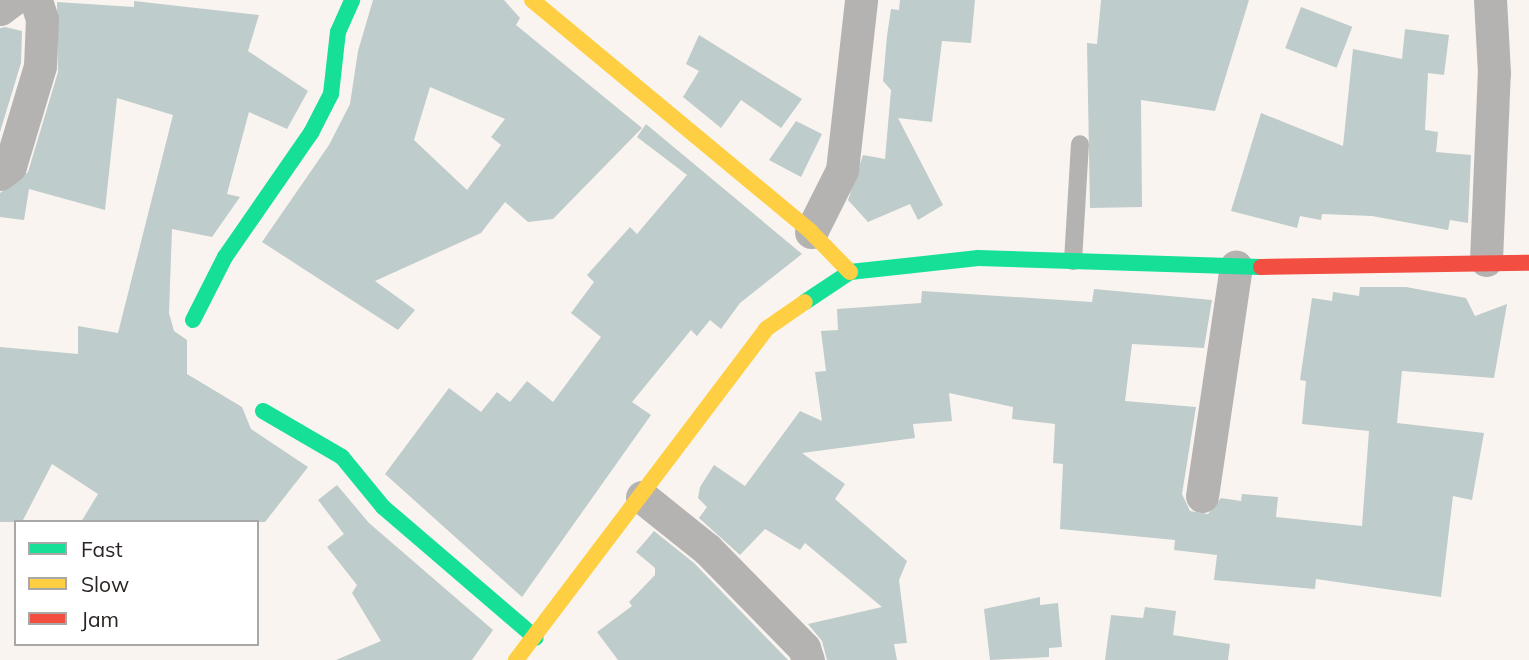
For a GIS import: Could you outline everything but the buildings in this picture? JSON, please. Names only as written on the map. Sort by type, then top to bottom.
[{"type":"street","points":[[0,9],[12,0]]},
{"type":"street","points":[[0,174],[10,166],[40,66],[42,19],[36,0]]},
{"type":"street","points":[[193,320],[225,257],[311,133],[331,94],[338,32],[352,0]]},
{"type":"street","points":[[532,0],[811,232],[850,272]]},
{"type":"street","points":[[811,232],[842,170],[861,0]]},
{"type":"street","points":[[1486,260],[1494,73],[1490,0]]},
{"type":"street","points":[[516,660],[536,638],[766,329],[850,272],[978,258],[1236,267],[1486,260],[1529,263]]},
{"type":"street","points":[[1202,496],[1236,267]]},
{"type":"street","points":[[262,411],[342,457],[383,507],[536,638]]},
{"type":"street","points":[[642,497],[707,549],[804,648],[808,660]]},
{"type":"lane","points":[[1073,261],[1080,145]]},
{"type":"traffic: fast","points":[[193,320],[225,257],[311,133],[331,94],[338,32],[352,0]]},
{"type":"traffic: fast","points":[[805,302],[850,272],[978,258],[1261,267]]},
{"type":"traffic: fast","points":[[263,411],[342,457],[383,507],[536,638]]},
{"type":"traffic: slow","points":[[532,0],[811,232],[850,272]]},
{"type":"traffic: slow","points":[[516,660],[766,329],[805,302]]},
{"type":"traffic: jam","points":[[1261,267],[1529,263]]}]
